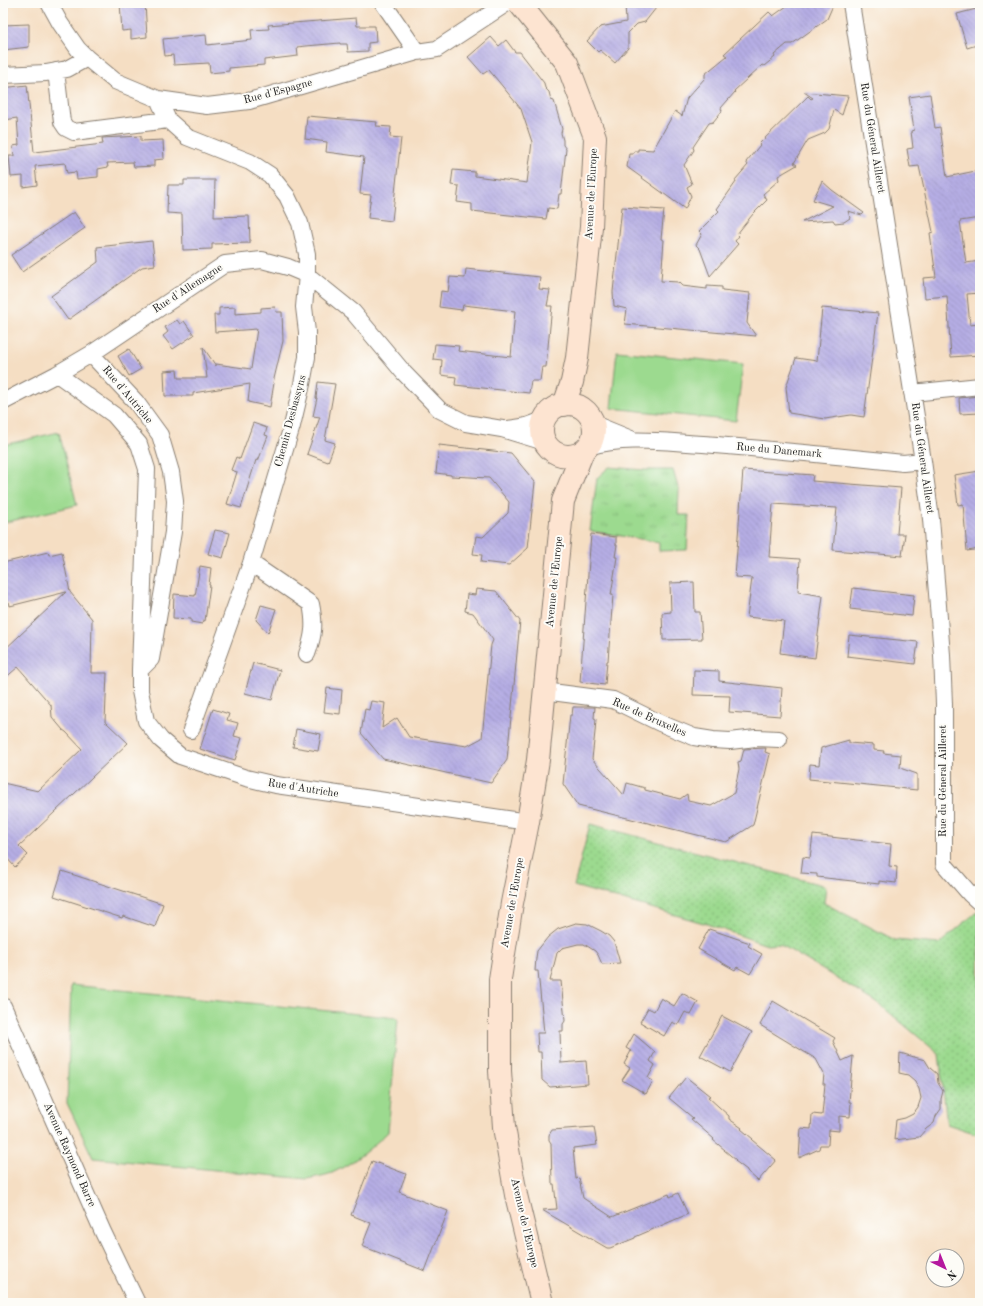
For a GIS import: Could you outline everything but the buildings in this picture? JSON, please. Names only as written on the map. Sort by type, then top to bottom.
[{"type":"street","name":"Rue d'Espagne","points":[[49,3],[60,24],[78,49],[115,81],[158,99],[207,106],[249,101],[417,52],[437,49],[507,3]]},
{"type":"street","points":[[382,3],[417,52]]},
{"type":"street","name":"Avenue de l'Europe","points":[[520,3],[567,62],[595,137],[591,227],[577,358],[571,387],[564,404]]},
{"type":"street","name":"Rue du Géneral Ailleret","points":[[851,3],[923,461],[930,519],[942,655],[944,704],[944,864],[970,894],[980,903]]},
{"type":"street","points":[[3,75],[67,69],[87,58]]},
{"type":"street","points":[[56,71],[62,122],[66,128],[74,132],[168,120],[158,99]]},
{"type":"street","name":"Chemin Desbassyns","points":[[168,120],[187,137],[250,162],[270,175],[287,196],[300,223],[307,254],[304,307],[307,332],[307,357],[292,426],[251,563],[192,730]]},
{"type":"street","name":"Rue d'Allemagne","points":[[3,402],[57,374],[91,354],[225,264],[262,260],[288,267],[307,275],[353,312],[404,373],[440,410],[466,422],[502,429],[538,440],[549,448]]},
{"type":"street","name":"Rue d'Autriche","points":[[91,354],[136,402],[160,435],[171,472],[175,501],[173,532],[151,659],[140,670]]},
{"type":"street","name":"Avenue de l'Europe","points":[[577,358],[581,399],[590,417]]},
{"type":"street","name":"Rue d'Autriche","points":[[57,374],[114,415],[139,444],[147,469],[140,691],[146,721],[161,740],[180,756],[246,778],[276,786],[528,822]]},
{"type":"street","points":[[912,392],[980,386]]},
{"type":"street","points":[[564,404],[576,405],[590,417],[594,436],[586,449],[571,456],[565,456],[549,448],[543,435],[542,426],[545,418],[553,409],[564,404]]},
{"type":"street","name":"Rue du Danemark","points":[[590,417],[634,440]]},
{"type":"street","name":"Rue d'Allemagne","points":[[502,429],[527,427],[536,424],[545,418]]},
{"type":"street","name":"Rue du Danemark","points":[[586,449],[602,443],[634,440],[719,446],[902,463],[923,461]]},
{"type":"street","name":"Avenue de l'Europe","points":[[549,448],[564,501]]},
{"type":"street","name":"Avenue de l'Europe","points":[[542,1303],[516,1195],[504,1127],[500,1071],[500,979],[538,760],[564,501],[586,449]]},
{"type":"street","points":[[251,563],[310,604],[314,621],[312,638],[306,654]]},
{"type":"street","name":"Rue de Bruxelles","points":[[544,691],[613,700],[660,723],[694,737],[724,741],[756,738],[779,739]]},
{"type":"street","name":"Avenue Raymond Barre","points":[[3,1006],[103,1232],[137,1303]]},
{"type":"green space","points":[[617,351],[743,364],[736,421],[611,408]]},
{"type":"green space","points":[[59,432],[77,505],[3,523],[3,445]]},
{"type":"green space","points":[[609,467],[645,470],[673,470],[679,491],[678,515],[689,515],[687,550],[659,551],[659,542],[590,531],[597,478]]},
{"type":"green space","points":[[590,824],[826,886],[824,903],[895,940],[939,944],[979,910],[980,1135],[947,1124],[939,1054],[879,1004],[780,944],[767,945],[707,924],[574,886]]},
{"type":"green space","points":[[71,985],[398,1018],[388,1132],[348,1165],[332,1173],[307,1179],[93,1158],[67,1103]]}]
